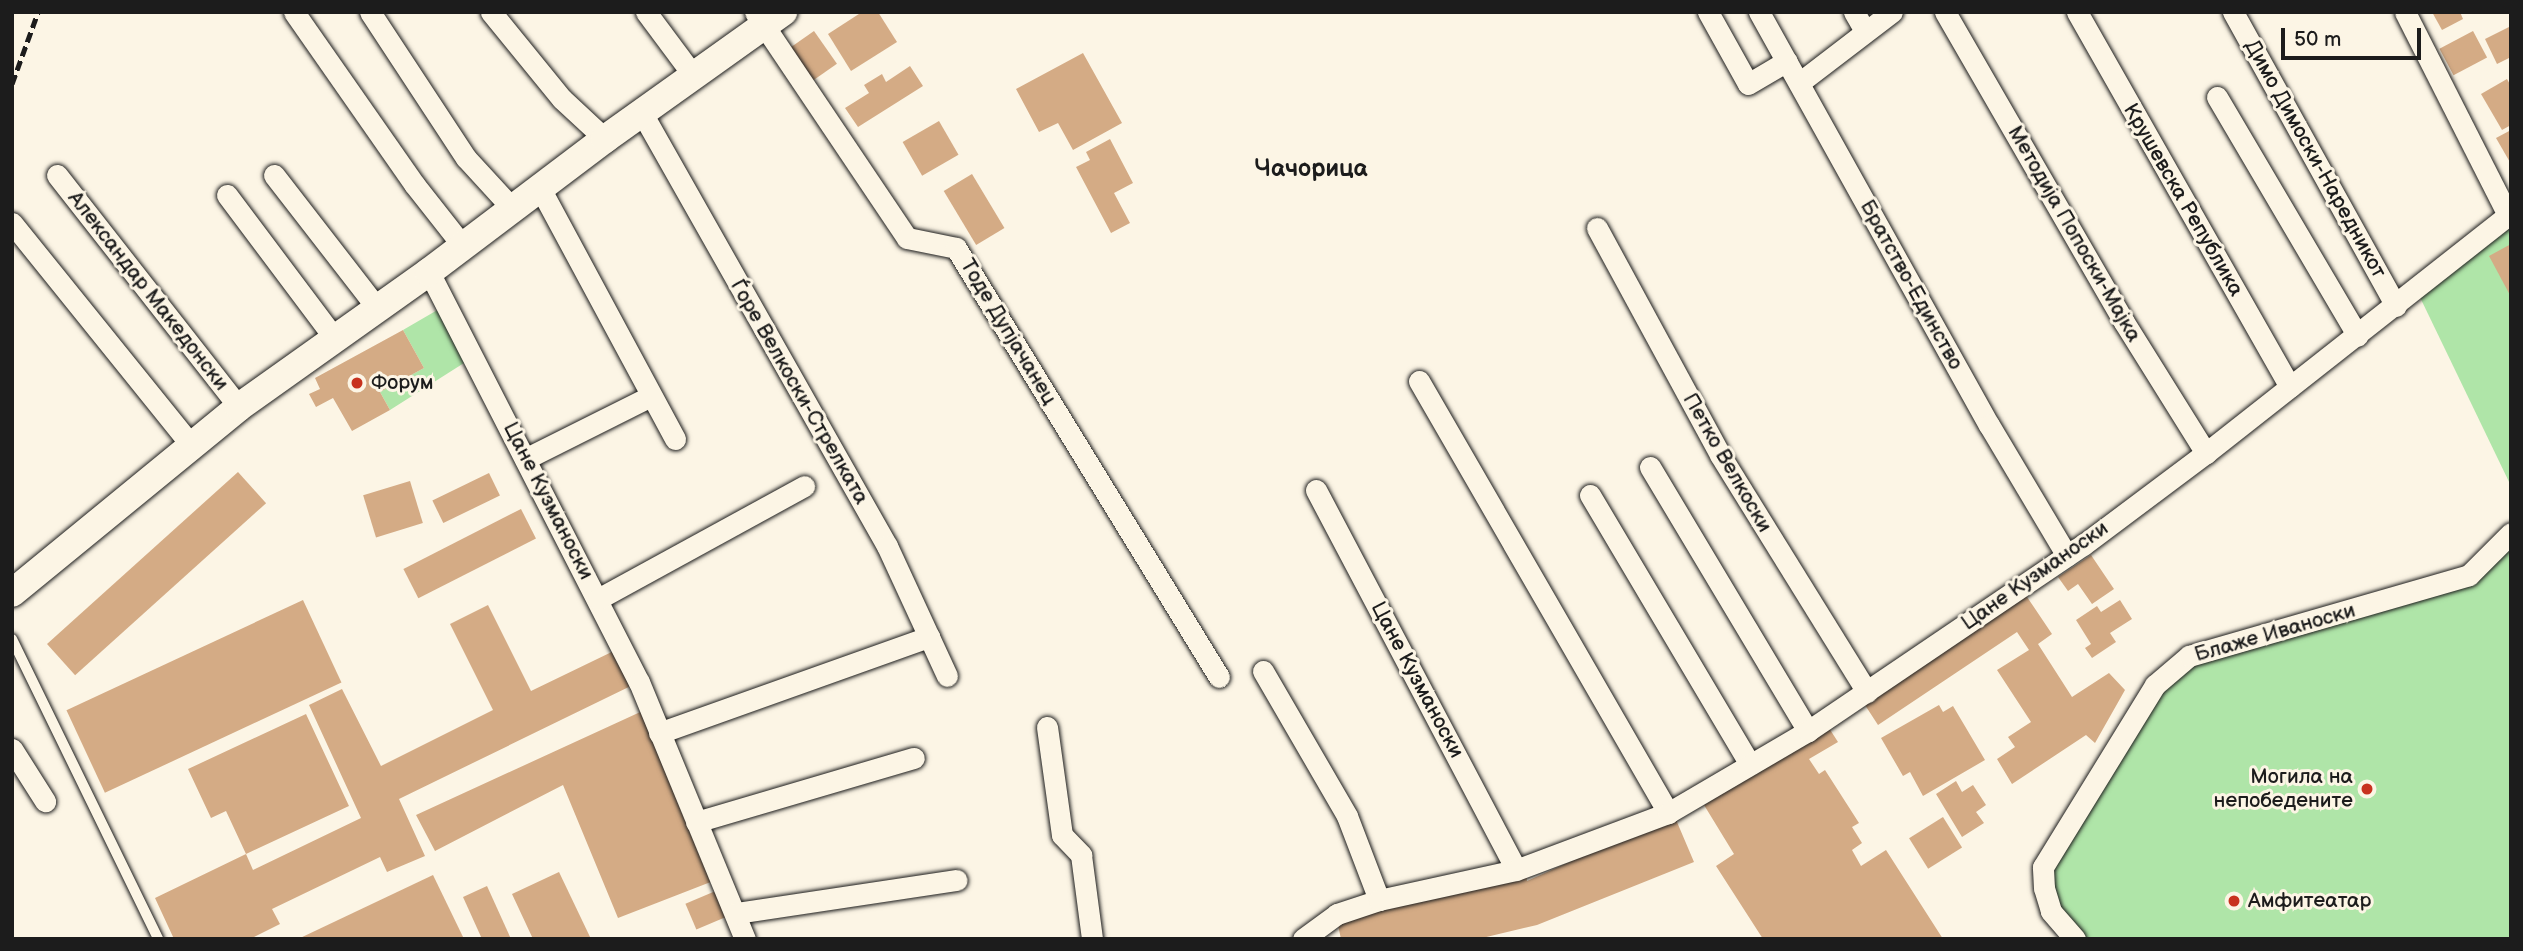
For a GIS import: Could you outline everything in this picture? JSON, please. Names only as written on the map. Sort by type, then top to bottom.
[{"type":"street","points":[[293,12],[414,184],[462,245]]},
{"type":"street","points":[[370,12],[466,158],[512,208]]},
{"type":"street","points":[[491,12],[562,99],[605,139]]},
{"type":"street","points":[[646,12],[693,75]]},
{"type":"street","points":[[1708,12],[1748,84],[1787,61]]},
{"type":"street","name":"Братство-Единство","points":[[1759,12],[1989,425],[2067,556]]},
{"type":"street","points":[[1854,12],[1865,32]]},
{"type":"street","points":[[1800,83],[1892,12]]},
{"type":"street","name":"Методија Попоски-Мајка","points":[[1945,12],[2124,322],[2206,453]]},
{"type":"street","name":"Крушевска Република","points":[[2077,12],[2290,387]]},
{"type":"street","name":"Димо Димоски-Наредникот","points":[[2233,12],[2396,306]]},
{"type":"street","points":[[2405,12],[2510,214]]},
{"type":"street","name":"Александар Македонски","points":[[15,587],[239,407],[429,272],[767,17]]},
{"type":"street","name":"Тоде Дупјачанец","points":[[767,17],[907,238],[956,248],[1219,677]]},
{"type":"street","points":[[2217,97],[2358,336]]},
{"type":"street","name":"Ѓоре Велкоски-Стрелката","points":[[642,113],[887,546],[947,676]]},
{"type":"street","name":"Александар Македонски","points":[[57,175],[239,407]]},
{"type":"street","points":[[274,175],[378,309]]},
{"type":"street","points":[[540,188],[675,439]]},
{"type":"street","points":[[227,195],[335,339]]},
{"type":"street","name":"Цане Кузманоски","points":[[1304,938],[1337,914],[1379,900],[1516,870],[1668,813],[1808,731],[2067,556],[2358,336],[2510,214]]},
{"type":"street","points":[[12,223],[191,445]]},
{"type":"street","name":"Петко Велкоски","points":[[1597,228],[1720,456],[1867,692]]},
{"type":"street","name":"Цане Кузманоски","points":[[429,272],[639,682],[746,939]]},
{"type":"street","points":[[1419,382],[1668,813]]},
{"type":"street","points":[[525,459],[651,396]]},
{"type":"street","points":[[1650,467],[1808,731]]},
{"type":"street","points":[[598,599],[804,486]]},
{"type":"street","name":"Цане Кузманоски","points":[[1316,490],[1516,870]]},
{"type":"street","points":[[1590,495],[1750,764]]},
{"type":"street","name":"Блаже Иваноски","points":[[2076,939],[2051,911],[2044,888],[2043,867],[2155,685],[2189,656],[2469,575],[2511,533]]},
{"type":"street","points":[[659,733],[929,637]]},
{"type":"street","points":[[1263,671],[1347,816],[1379,900]]},
{"type":"street","points":[[1047,727],[1062,835],[1081,855],[1091,939]]},
{"type":"street","points":[[12,749],[45,800]]},
{"type":"street","points":[[696,822],[914,758]]},
{"type":"street","points":[[737,913],[957,880]]},
{"type":"lane","points":[[12,639],[158,939]]},
{"type":"green space","points":[[2511,213],[2511,486],[2416,289]]},
{"type":"green space","points":[[446,305],[475,356],[390,410],[380,392],[424,368],[403,330]]},
{"type":"green space","points":[[2511,533],[2511,939],[2075,939],[2044,888],[2124,737],[2189,656],[2469,575]]},
{"type":"building","points":[[862,12],[878,12],[897,42],[851,71],[828,34]]},
{"type":"building","points":[[2432,12],[2460,12],[2463,19],[2442,30]]},
{"type":"building","points":[[2511,26],[2511,57],[2497,64],[2485,39]]},
{"type":"building","points":[[814,31],[837,64],[809,83],[786,51]]},
{"type":"building","points":[[2473,31],[2487,57],[2454,75],[2439,49]]},
{"type":"building","points":[[1083,53],[1122,123],[1073,150],[1058,123],[1039,132],[1016,89]]},
{"type":"building","points":[[910,66],[923,86],[858,127],[845,108],[869,93],[864,85],[882,74],[886,82]]},
{"type":"building","points":[[2507,79],[2511,86],[2511,125],[2502,130],[2481,94]]},
{"type":"building","points":[[939,121],[958,155],[922,176],[903,142]]},
{"type":"building","points":[[2511,130],[2511,164],[2496,138]]},
{"type":"building","points":[[1110,139],[1133,183],[1114,193],[1130,223],[1111,233],[1076,167],[1090,160],[1086,152]]},
{"type":"building","points":[[972,174],[1004,228],[976,245],[944,191]]},
{"type":"building","points":[[2511,244],[2511,297],[2489,256]]},
{"type":"building","name":"Форум","points":[[403,330],[424,368],[380,392],[390,410],[352,431],[333,398],[316,407],[309,394],[320,389],[315,378]]},
{"type":"building","points":[[238,472],[266,503],[75,675],[47,644]]},
{"type":"building","points":[[489,473],[500,495],[443,523],[432,501]]},
{"type":"building","points":[[410,481],[423,523],[376,537],[363,495]]},
{"type":"building","points":[[521,509],[536,538],[418,598],[403,569]]},
{"type":"building","points":[[2091,555],[2114,589],[2092,604],[2078,584],[2068,591],[2058,577]]},
{"type":"building","points":[[2025,594],[2052,634],[2038,644],[2072,697],[2109,673],[2125,690],[2095,743],[2086,735],[2012,784],[1997,759],[2015,747],[2008,737],[2031,722],[1997,670],[2029,650],[2017,632],[1878,725],[1863,702]]},
{"type":"building","points":[[303,600],[341,682],[105,793],[66,710]]},
{"type":"building","points":[[2120,600],[2132,619],[2110,633],[2116,642],[2092,658],[2085,648],[2091,644],[2076,620],[2097,606],[2101,612]]},
{"type":"building","points":[[488,605],[531,691],[622,647],[639,682],[399,799],[425,856],[387,872],[380,857],[272,909],[280,924],[250,939],[174,939],[155,898],[246,854],[253,870],[361,818],[309,705],[342,689],[381,766],[493,710],[450,624]]},
{"type":"building","points":[[1939,705],[1943,712],[1953,706],[1985,760],[1923,796],[1910,772],[1903,776],[1881,738]]},
{"type":"building","points":[[649,708],[721,878],[618,918],[563,785],[435,851],[416,815]]},
{"type":"building","points":[[306,714],[349,806],[246,854],[226,811],[211,818],[188,769]]},
{"type":"building","points":[[1829,728],[1838,742],[1809,759],[1819,774],[1825,770],[1859,823],[1852,827],[1862,843],[1852,850],[1861,866],[1886,850],[1943,939],[1763,939],[1716,866],[1734,854],[1704,805]]},
{"type":"building","points":[[1956,781],[1962,792],[1973,785],[1986,805],[1976,812],[1984,823],[1962,837],[1936,794]]},
{"type":"building","points":[[1674,815],[1694,862],[1537,925],[1478,939],[1341,939],[1336,916],[1526,873],[1527,881]]},
{"type":"building","points":[[1943,817],[1962,848],[1928,869],[1909,838]]},
{"type":"building","points":[[559,872],[591,939],[533,939],[512,894]]},
{"type":"building","points":[[433,875],[464,939],[298,939]]},
{"type":"building","points":[[487,886],[511,939],[482,939],[463,897]]},
{"type":"building","points":[[725,887],[736,913],[696,930],[685,904]]},
{"type":"railway","points":[[12,84],[38,12]]},
{"type":"place","name":"Форум","points":[[357,383]]},
{"type":"place","name":"Могила на непобедените","points":[[2367,789]]},
{"type":"place","name":"Амфитеатар","points":[[2234,901]]},
{"type":"district","name":"Чачорица","points":[[1311,169]]}]
